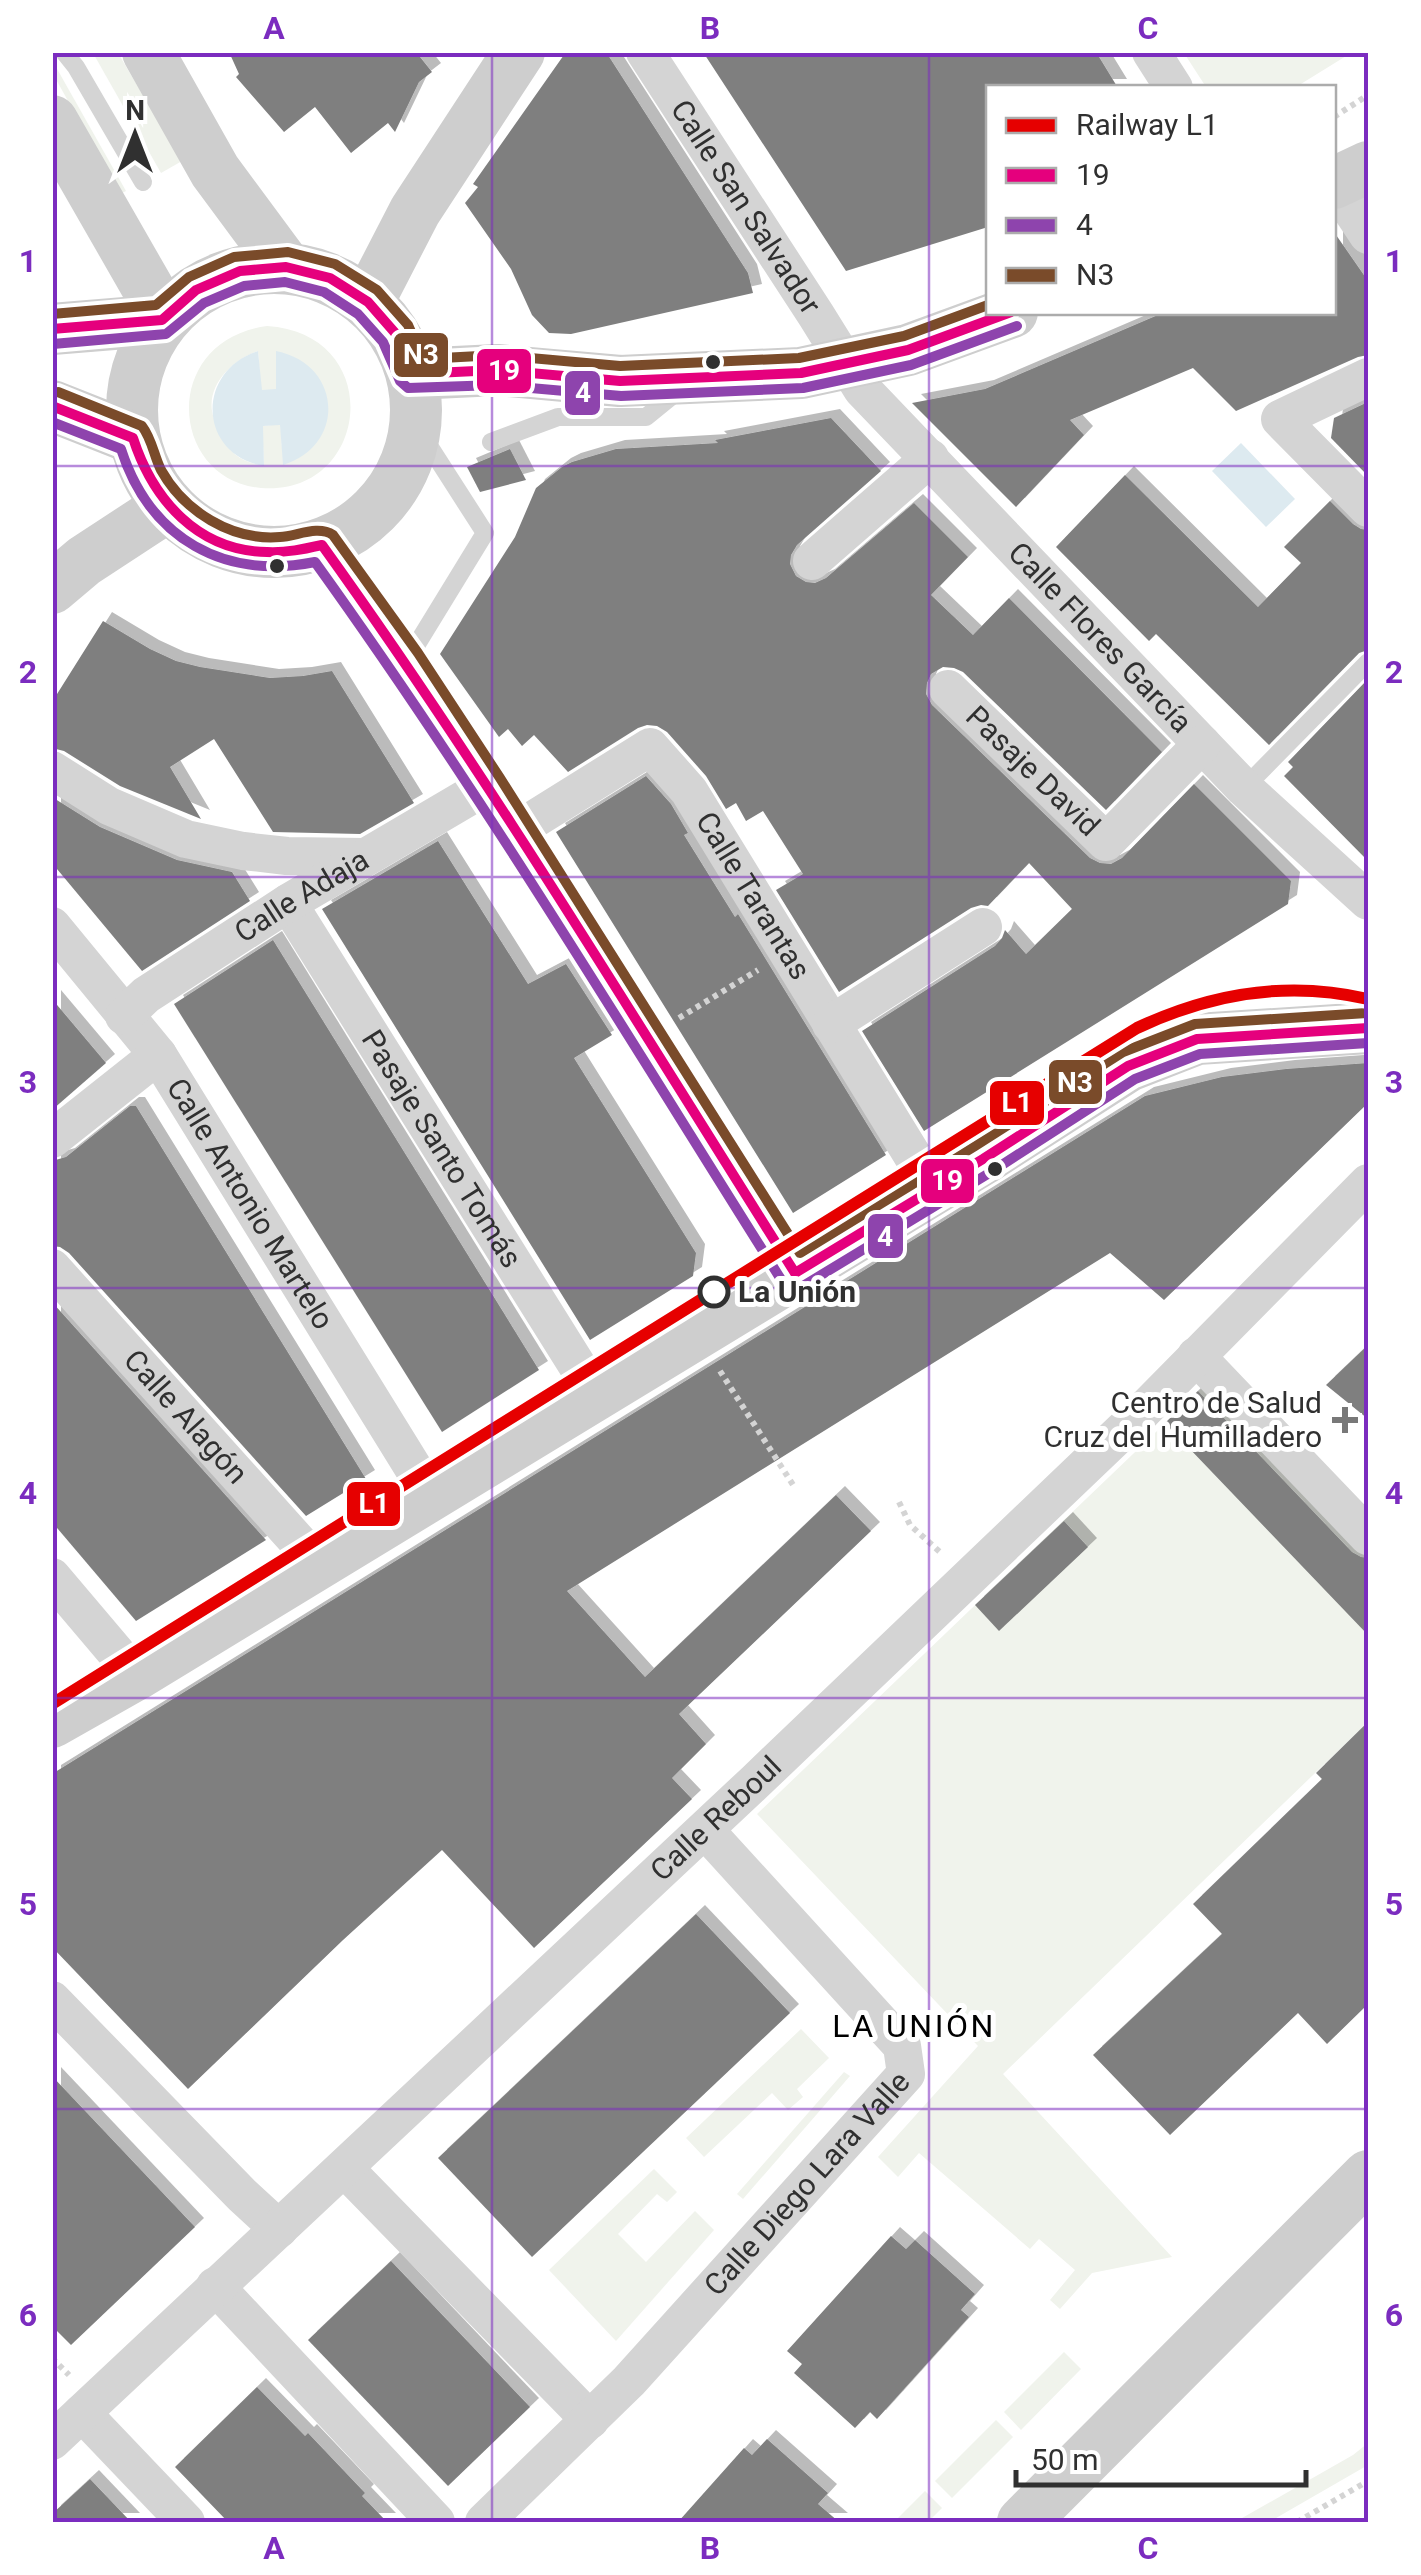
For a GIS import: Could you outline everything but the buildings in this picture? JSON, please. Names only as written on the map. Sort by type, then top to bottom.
[{"type":"main road","points":[[148,52],[215,171],[286,267]]},
{"type":"main road","points":[[368,302],[414,211],[519,52]]},
{"type":"main road","points":[[52,122],[163,319]]},
{"type":"main road","points":[[1336,183],[1368,167]]},
{"type":"main road","points":[[286,267],[330,278],[368,302],[396,334],[414,374],[416,427],[401,477],[368,518],[322,544],[292,552],[260,552],[226,544],[194,528],[168,506],[146,474],[133,438],[131,397],[141,356],[163,319],[196,290],[225,277],[240,271],[286,267]]},
{"type":"main road","points":[[414,374],[497,370],[620,382],[801,373],[908,350],[1004,315]]},
{"type":"main road","points":[[52,328],[163,319]]},
{"type":"main road","points":[[52,406],[133,438]]},
{"type":"main road","points":[[52,588],[84,561],[168,506]]},
{"type":"main road","points":[[52,1722],[318,1564],[1128,1066],[1197,1039],[1368,1028]]},
{"type":"main road","points":[[1023,2522],[1368,2176]]},
{"type":"street","name":"Calle San Salvador","points":[[645,52],[844,363]]},
{"type":"street","points":[[1151,52],[1172,85]]},
{"type":"street","points":[[1336,187],[1368,235]]},
{"type":"street","name":"Calle Flores García","points":[[844,363],[862,389],[1244,788],[1368,901]]},
{"type":"street","points":[[1368,377],[1280,419],[1368,508]]},
{"type":"street","points":[[812,561],[930,458]]},
{"type":"street","points":[[322,544],[488,786],[794,1273]]},
{"type":"street","name":"Pasaje David","points":[[948,689],[1106,842],[1202,744]]},
{"type":"street","name":"Calle Tarantas","points":[[514,832],[650,747],[688,791],[933,1189]]},
{"type":"street","points":[[52,770],[110,806],[186,839],[287,856],[366,857]]},
{"type":"street","name":"Calle Adaja","points":[[124,1016],[146,995],[288,903],[488,786]]},
{"type":"street","name":"Pasaje Santo Tomás","points":[[288,903],[595,1394]]},
{"type":"street","name":"Calle Antonio Martelo","points":[[52,926],[158,1055],[430,1495]]},
{"type":"street","points":[[831,1024],[983,927]]},
{"type":"street","points":[[52,1139],[158,1055]]},
{"type":"street","name":"Calle Reboul","points":[[52,2441],[968,1578],[1368,1183]]},
{"type":"street","name":"Calle Alagón","points":[[52,1268],[318,1564]]},
{"type":"street","points":[[1196,1356],[1368,1536]]},
{"type":"street","points":[[52,1577],[135,1675]]},
{"type":"street","name":"Calle Diego Lara Valle","points":[[484,2522],[590,2420],[906,2074],[902,2046],[704,1830]]},
{"type":"street","points":[[52,2000],[279,2228]]},
{"type":"street","points":[[345,2169],[590,2420]]},
{"type":"street","points":[[216,2286],[436,2522]]},
{"type":"street","points":[[82,2413],[186,2522]]},
{"type":"lane","points":[[71,57],[143,182]]},
{"type":"lane","points":[[490,442],[558,417],[646,417],[694,378]]},
{"type":"lane","points":[[406,662],[485,533],[416,427]]},
{"type":"lane","points":[[1244,788],[1368,662]]},
{"type":"path","points":[[1336,116],[1368,95]]},
{"type":"path","points":[[665,1026],[787,952]]},
{"type":"path","points":[[696,1333],[794,1488]]},
{"type":"path","points":[[899,1502],[910,1525],[968,1578]]},
{"type":"path","points":[[1298,2522],[1368,2481]]},
{"type":"shaded area","points":[[93,53],[118,53],[182,161],[161,173]]},
{"type":"shaded area","points":[[1184,53],[1351,53],[1299,85],[1205,85]]},
{"type":"shaded area","points":[[52,60],[126,191],[120,194],[53,74]]},
{"type":"shaded area","points":[[267,326],[306,336],[332,356],[347,383],[350,413],[343,443],[325,468],[298,484],[261,488],[230,479],[208,461],[194,437],[189,410],[193,382],[208,357],[232,337]],"holes":[[[258,351],[261,390],[276,390],[276,351],[280,424],[262,426],[264,465],[243,460],[232,452],[213,417],[212,401],[224,374]]]},
{"type":"shaded area","points":[[258,351],[262,390],[276,389],[276,351],[298,359],[314,371],[328,405],[326,424],[318,441],[304,455],[283,465],[280,425],[263,426],[264,466],[242,459],[226,446],[216,430],[215,393],[223,376],[237,361]]},
{"type":"shaded area","points":[[1241,443],[1295,499],[1266,527],[1212,471]]},
{"type":"shaded area","points":[[1204,1386],[1368,1557],[1368,1722],[1003,2074],[1172,2257],[1092,2273],[1060,2309],[1050,2300],[1075,2270],[1039,2239],[1030,2249],[919,2153],[898,2177],[878,2157],[978,2046],[757,1814]]},
{"type":"shaded area","points":[[801,2029],[829,2058],[797,2089],[803,2097],[788,2110],[772,2093],[704,2157],[686,2138]]},
{"type":"shaded area","points":[[844,2072],[850,2076],[743,2199],[737,2194]]},
{"type":"shaded area","points":[[654,2169],[677,2192],[667,2202],[657,2194],[618,2234],[646,2262],[695,2211],[714,2230],[616,2341],[549,2270]]},
{"type":"shaded area","points":[[1064,2352],[1081,2369],[1021,2430],[1004,2412]]},
{"type":"shaded area","points":[[996,2420],[1013,2437],[952,2498],[935,2481]]},
{"type":"shaded area","points":[[1368,2443],[1368,2465],[1269,2522],[1235,2522],[1353,2455]]},
{"type":"shaded area","points":[[925,2491],[942,2508],[928,2522],[894,2522]]},
{"type":"rail line","name":"L1","points":[[52,1704],[1137,1028],[1193,1006],[1250,993],[1308,991],[1368,999]]},
{"type":"transit line","name":"N3","points":[[52,314],[156,305],[189,277],[234,257],[288,252],[335,264],[377,290],[408,325],[423,359],[498,355],[620,366],[799,358],[904,336],[986,306]]},
{"type":"transit line","name":"19","points":[[52,329],[162,320],[196,290],[240,271],[286,267],[330,278],[368,302],[396,334],[413,374],[497,370],[620,381],[801,373],[908,350],[1003,315]]},
{"type":"transit line","name":"4","points":[[53,344],[166,334],[204,303],[244,286],[285,282],[324,292],[358,314],[383,342],[400,381],[408,388],[497,385],[621,396],[803,388],[911,365],[1017,326]]},
{"type":"transit line","name":"N3","points":[[58,392],[142,426],[171,485],[211,520],[262,537],[314,531],[333,535],[418,653],[500,778],[800,1253],[1123,1052],[1195,1024],[1367,1013]]},
{"type":"transit line","name":"19","points":[[52,406],[133,438],[166,501],[200,532],[242,549],[267,552],[322,545],[505,814],[795,1273],[1128,1066],[1197,1039],[1368,1028]]},
{"type":"transit line","name":"4","points":[[52,422],[121,449],[151,507],[171,529],[195,546],[250,565],[315,562],[496,828],[789,1287],[803,1286],[1135,1079],[1200,1054],[1368,1043]]},
{"type":"place","name":"La Unión","points":[[714,1292]]},
{"type":"place","name":"Centro de Salud Cruz del Humilladero","points":[[1345,1420]]},
{"type":"district","name":"LA UNIÓN","points":[[914,2026]]}]
